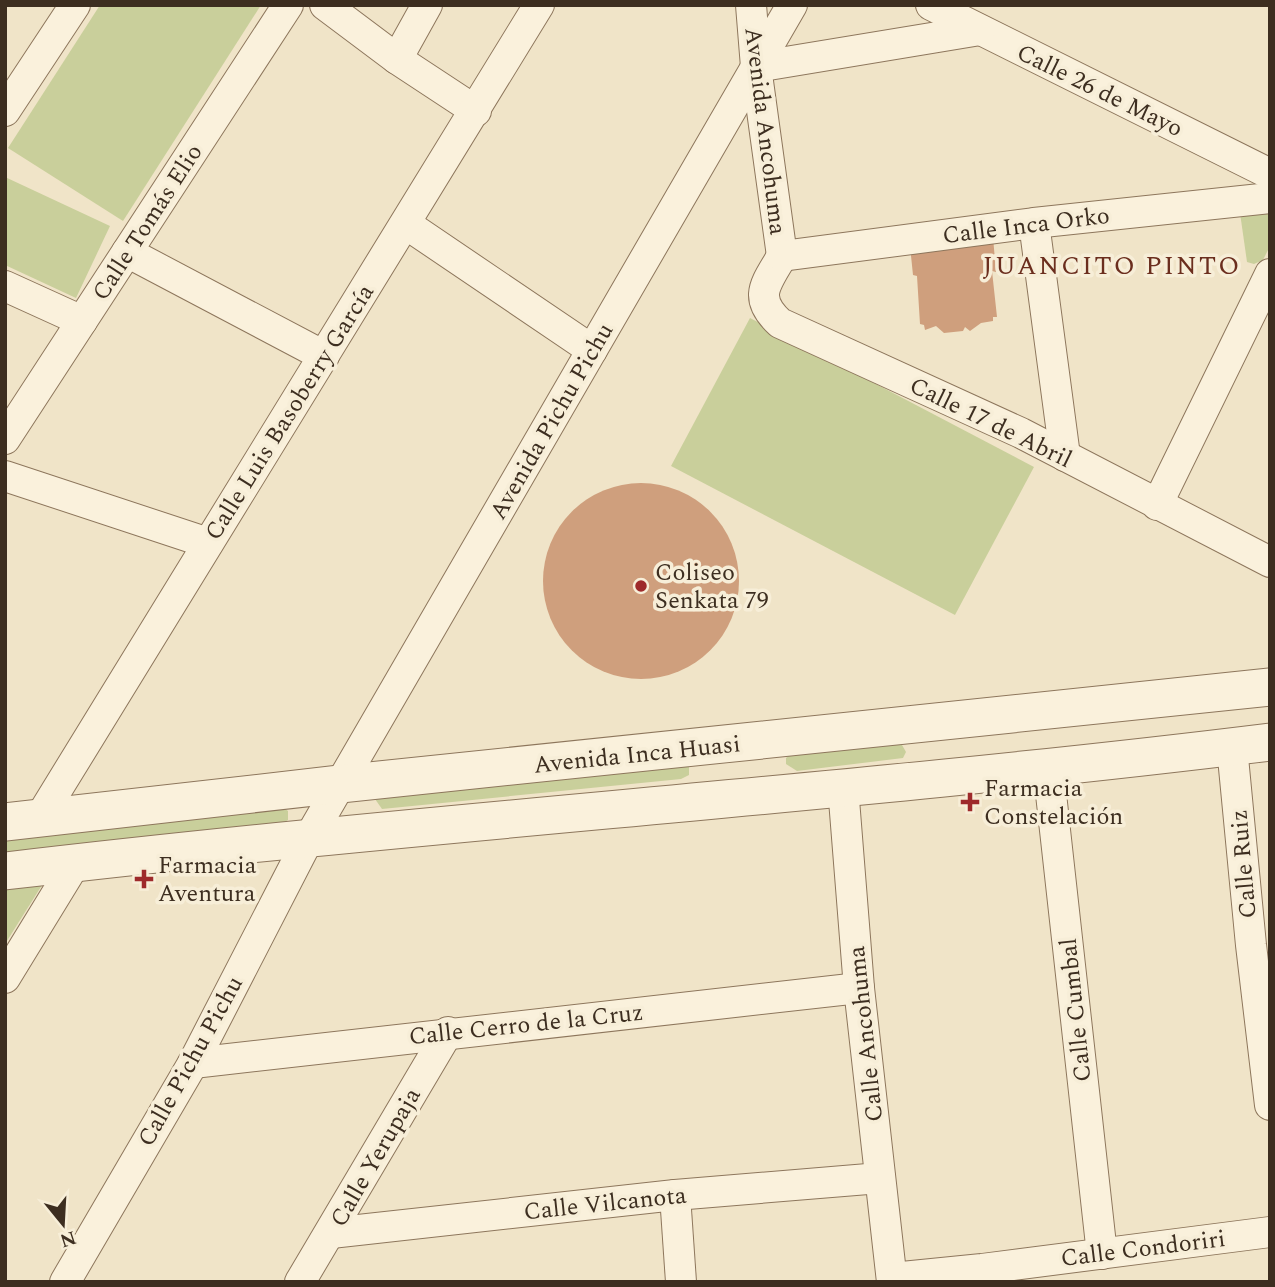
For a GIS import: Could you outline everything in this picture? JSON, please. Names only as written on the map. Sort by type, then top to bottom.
[{"type":"street","points":[[5,111],[75,5]]},
{"type":"street","name":"Calle Tomás Elio","points":[[5,439],[288,5]]},
{"type":"street","points":[[325,5],[397,59],[476,111]]},
{"type":"street","points":[[397,59],[426,5]]},
{"type":"street","name":"Calle Luis Basoberry García","points":[[22,821],[208,543],[539,5]]},
{"type":"street","name":"Avenida Ancohuma","points":[[751,5],[756,67],[782,256]]},
{"type":"street","name":"Avenida Pichu Pichu","points":[[309,838],[792,5]]},
{"type":"street","name":"Calle 26 de Mayo","points":[[931,5],[1270,174]]},
{"type":"street","points":[[756,67],[980,30]]},
{"type":"street","name":"Calle Inca Orko","points":[[782,256],[1034,223],[1270,198]]},
{"type":"street","points":[[1034,223],[1065,456]]},
{"type":"street","points":[[406,224],[592,350]]},
{"type":"street","points":[[127,252],[324,356]]},
{"type":"street","name":"Calle 17 de Abril","points":[[782,256],[764,286],[763,300],[768,312],[780,323],[1021,433],[1270,562]]},
{"type":"street","points":[[1157,505],[1270,274]]},
{"type":"street","points":[[5,286],[82,321]]},
{"type":"street","points":[[5,476],[208,543]]},
{"type":"street","name":"Avenida Inca Huasi","points":[[22,821],[340,784],[1270,687]]},
{"type":"street","points":[[960,721],[964,775]]},
{"type":"street","name":"Avenida Inca Huasi","points":[[5,871],[309,838],[1048,767],[1270,742]]},
{"type":"street","points":[[734,744],[744,796]]},
{"type":"street","name":"Calle Ruiz","points":[[1232,747],[1260,944],[1270,1105]]},
{"type":"street","name":"Calle Cumbal","points":[[1048,767],[1102,1254]]},
{"type":"street","name":"Calle Ancohuma","points":[[844,787],[859,988],[892,1280]]},
{"type":"street","name":"Calle Pichu Pichu","points":[[65,1282],[193,1063],[309,838]]},
{"type":"street","points":[[5,978],[76,862]]},
{"type":"street","name":"Calle Cerro de la Cruz","points":[[193,1063],[448,1032],[859,988]]},
{"type":"street","name":"Calle Yerupaja","points":[[300,1282],[448,1032]]},
{"type":"street","name":"Calle Vilcanota","points":[[331,1233],[675,1195],[880,1178]]},
{"type":"street","points":[[675,1195],[681,1282]]},
{"type":"street","name":"Calle Condoriri","points":[[892,1280],[994,1275],[1102,1254],[1270,1232]]},
{"type":"green space","points":[[100,5],[261,5],[123,221],[8,148]]},
{"type":"green space","points":[[5,177],[110,226],[76,298],[5,265]]},
{"type":"green space","points":[[1270,205],[1270,246],[1263,260],[1254,264],[1247,262],[1240,213]]},
{"type":"green space","points":[[750,318],[1034,467],[955,615],[671,466]]},
{"type":"green space","points":[[894,743],[902,745],[906,752],[903,758],[797,771],[786,764],[786,758],[794,751]]},
{"type":"green space","points":[[686,762],[689,775],[681,779],[382,809],[375,799],[381,792]]},
{"type":"green space","points":[[281,806],[288,811],[288,820],[281,824],[5,853],[5,835]]},
{"type":"green space","points":[[44,882],[5,944],[5,886]]},
{"type":"building","points":[[993,237],[996,272],[992,271],[997,317],[970,331],[965,327],[963,331],[944,333],[936,326],[925,330],[924,325],[920,324],[917,276],[913,275],[910,246]]},
{"type":"building","name":"Coliseo Senkata 79","points":[[641,483],[679,490],[696,499],[710,512],[723,526],[732,543],[739,581],[732,619],[723,636],[710,650],[696,663],[679,672],[641,679],[603,672],[586,663],[572,650],[559,636],[550,619],[543,581],[550,543],[559,526],[572,512],[586,499],[603,490]]},
{"type":"place","name":"Coliseo Senkata 79","points":[[641,586]]},
{"type":"place","name":"Farmacia Constelación","points":[[970,802]]},
{"type":"place","name":"Farmacia Aventura","points":[[144,879]]},
{"type":"district","name":"JUANCITO PINTO","points":[[1112,265]]}]
